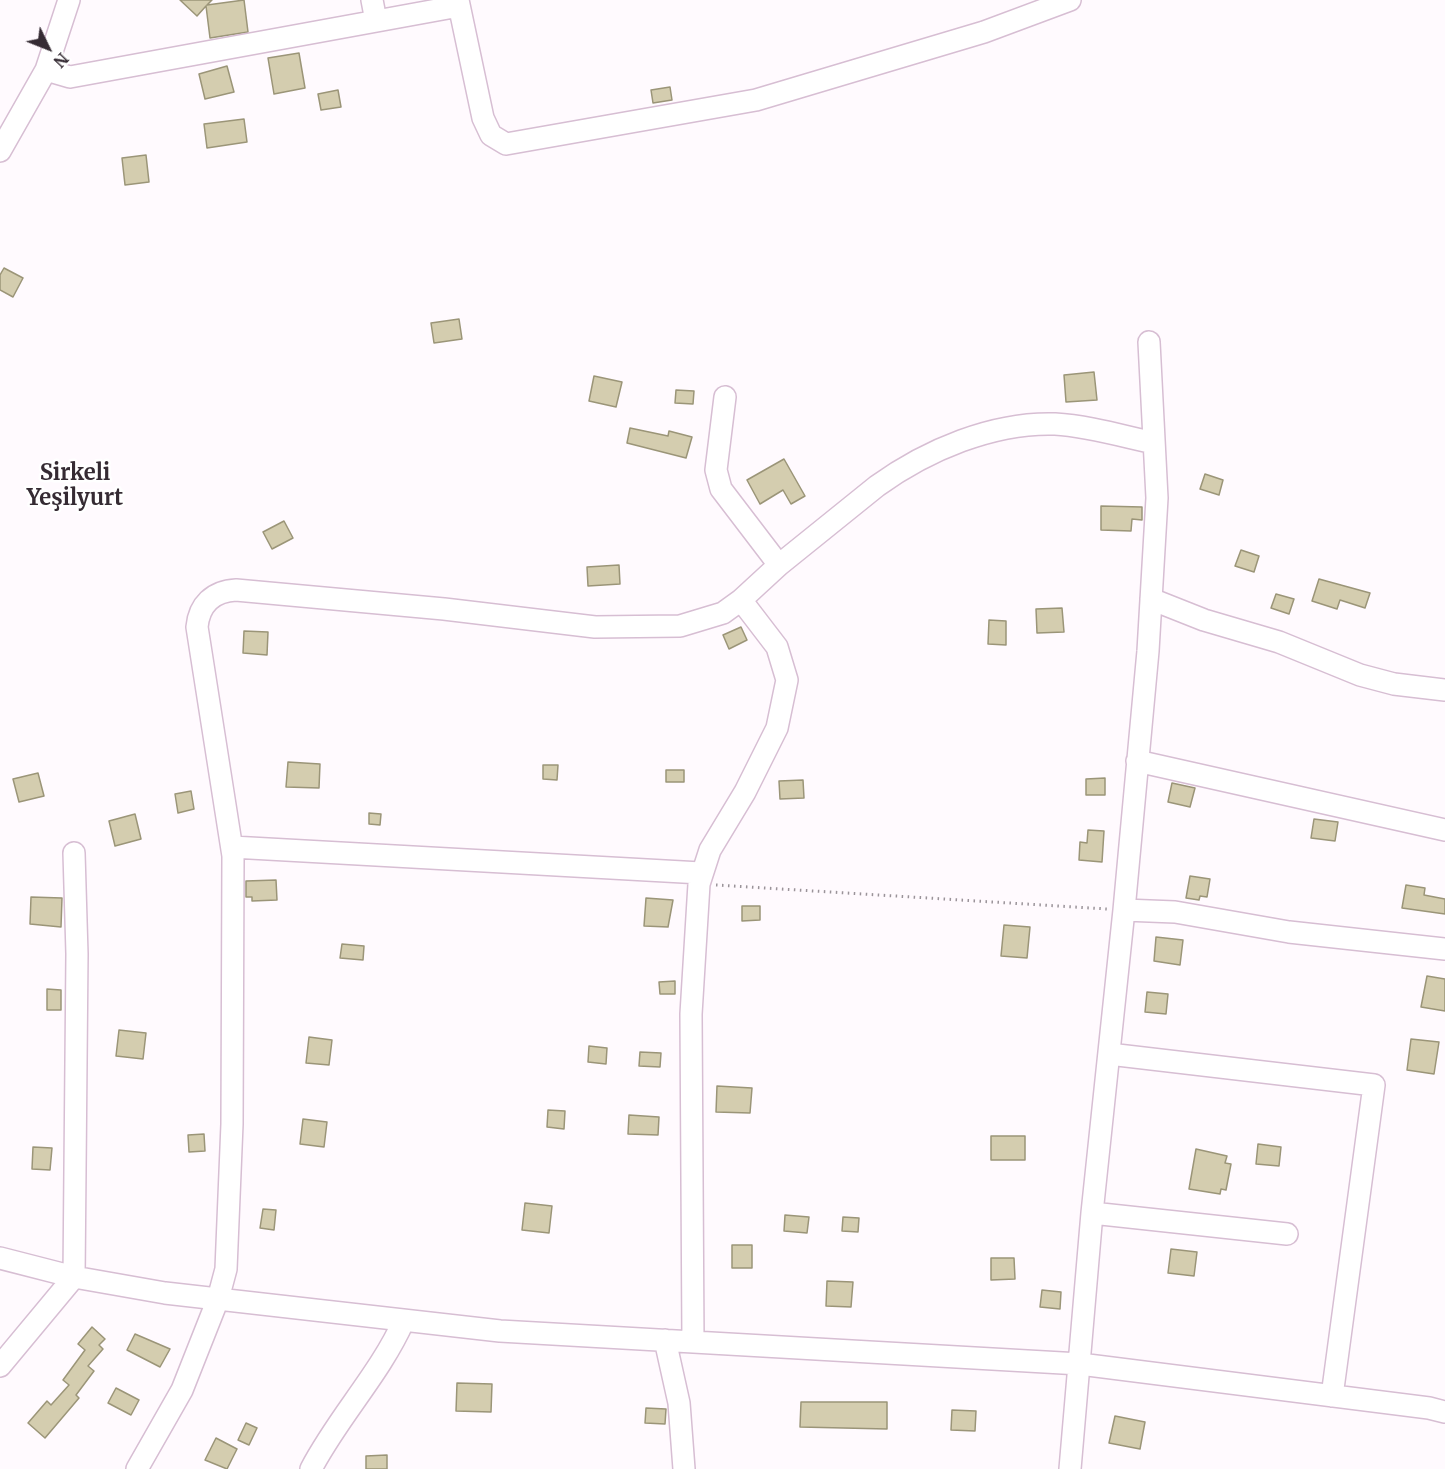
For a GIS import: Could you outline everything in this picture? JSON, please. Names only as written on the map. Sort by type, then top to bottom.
[{"type":"street","points":[[0,151],[46,70],[69,0]]},
{"type":"street","points":[[372,0],[376,21]]},
{"type":"street","points":[[46,70],[70,77],[376,21],[459,3],[483,118],[491,135],[506,144],[756,100],[984,32],[1064,1]]},
{"type":"street","points":[[1070,1469],[1092,1213],[1124,910],[1150,599],[1157,498],[1149,342]]},
{"type":"street","points":[[725,397],[717,479],[721,489],[779,565]]},
{"type":"street","points":[[137,1469],[182,1390],[218,1299],[226,1269],[232,1124],[232,847],[197,627],[203,607],[220,592],[236,590],[444,609],[595,627],[680,626],[703,621],[723,613],[741,600],[779,565],[899,470],[943,449],[1006,428],[1057,424],[1154,443]]},
{"type":"street","points":[[1150,599],[1204,620],[1279,642],[1360,675],[1394,684],[1445,690]]},
{"type":"street","points":[[693,1342],[691,1014],[700,878],[710,850],[746,792],[777,728],[787,680],[777,647],[741,600]]},
{"type":"street","points":[[1137,761],[1445,830]]},
{"type":"street","points":[[232,847],[700,878]]},
{"type":"street","points":[[0,1366],[74,1277],[77,954],[74,853]]},
{"type":"street","points":[[1124,910],[1174,912],[1289,932],[1445,949]]},
{"type":"street","points":[[1109,1054],[1374,1085],[1332,1396]]},
{"type":"street","points":[[1092,1213],[1287,1234]]},
{"type":"street","points":[[0,1258],[74,1277],[218,1299],[500,1331],[1080,1364],[1429,1408],[1445,1413]]},
{"type":"street","points":[[311,1469],[326,1439],[394,1344],[405,1320]]},
{"type":"street","points":[[665,1340],[679,1403],[684,1469]]},
{"type":"path","points":[[700,878],[1124,910]]},
{"type":"building","points":[[180,0],[212,0],[207,5],[244,0],[248,32],[210,38],[206,6],[197,16]]},
{"type":"building","points":[[299,53],[305,88],[274,94],[268,58]]},
{"type":"building","points":[[227,66],[234,92],[205,99],[199,74]]},
{"type":"building","points":[[670,87],[672,100],[653,103],[651,90]]},
{"type":"building","points":[[338,90],[341,107],[321,110],[318,94]]},
{"type":"building","points":[[244,119],[247,142],[207,148],[204,124]]},
{"type":"building","points":[[146,155],[149,182],[125,185],[122,158]]},
{"type":"building","points":[[4,268],[23,278],[13,297],[0,290],[0,275]]},
{"type":"building","points":[[459,319],[462,339],[434,343],[431,323]]},
{"type":"building","points":[[1094,372],[1097,400],[1066,402],[1064,375]]},
{"type":"building","points":[[594,376],[622,382],[616,407],[589,401]]},
{"type":"building","points":[[676,390],[694,391],[693,404],[675,403]]},
{"type":"building","points":[[630,428],[668,436],[669,431],[692,437],[686,458],[627,443]]},
{"type":"building","points":[[784,459],[805,496],[791,504],[783,490],[760,504],[747,480]]},
{"type":"building","points":[[1205,474],[1223,480],[1219,495],[1200,489]]},
{"type":"building","points":[[1101,506],[1142,507],[1142,520],[1132,519],[1131,531],[1101,530]]},
{"type":"building","points":[[284,521],[293,538],[272,549],[263,532]]},
{"type":"building","points":[[1241,550],[1259,556],[1254,572],[1235,566]]},
{"type":"building","points":[[619,565],[620,584],[588,586],[587,567]]},
{"type":"building","points":[[1319,579],[1370,593],[1365,608],[1340,600],[1337,609],[1312,601]]},
{"type":"building","points":[[1276,594],[1294,599],[1289,614],[1271,608]]},
{"type":"building","points":[[1062,608],[1064,632],[1037,633],[1036,609]]},
{"type":"building","points":[[989,620],[1006,621],[1006,645],[988,644]]},
{"type":"building","points":[[741,627],[747,640],[729,649],[723,635]]},
{"type":"building","points":[[244,631],[268,632],[267,655],[243,653]]},
{"type":"building","points":[[288,762],[320,764],[319,788],[286,787]]},
{"type":"building","points":[[543,765],[558,765],[557,780],[543,779]]},
{"type":"building","points":[[666,770],[684,770],[684,782],[666,782]]},
{"type":"building","points":[[38,773],[44,796],[19,802],[13,779]]},
{"type":"building","points":[[1105,778],[1105,795],[1086,795],[1086,779]]},
{"type":"building","points":[[803,780],[804,798],[780,799],[779,781]]},
{"type":"building","points":[[1172,783],[1195,788],[1190,807],[1168,802]]},
{"type":"building","points":[[191,791],[194,809],[178,813],[175,794]]},
{"type":"building","points":[[369,813],[381,814],[380,825],[369,824]]},
{"type":"building","points":[[135,814],[141,839],[115,846],[109,821]]},
{"type":"building","points":[[1314,819],[1338,822],[1335,841],[1311,838]]},
{"type":"building","points":[[1088,830],[1104,831],[1102,862],[1079,860],[1080,842],[1087,843]]},
{"type":"building","points":[[1190,876],[1210,879],[1207,897],[1200,896],[1199,900],[1186,898]]},
{"type":"building","points":[[276,880],[277,900],[252,901],[252,897],[246,897],[246,881]]},
{"type":"building","points":[[1406,885],[1425,888],[1424,895],[1445,899],[1445,914],[1402,908]]},
{"type":"building","points":[[31,897],[62,898],[61,927],[30,924]]},
{"type":"building","points":[[646,898],[673,900],[668,927],[644,926]]},
{"type":"building","points":[[742,906],[760,906],[760,920],[742,921]]},
{"type":"building","points":[[1004,925],[1030,927],[1027,958],[1001,956]]},
{"type":"building","points":[[1156,937],[1183,940],[1180,965],[1154,961]]},
{"type":"building","points":[[342,944],[364,946],[363,960],[340,958]]},
{"type":"building","points":[[1427,976],[1445,979],[1445,1011],[1421,1007]]},
{"type":"building","points":[[675,981],[675,994],[660,994],[659,982]]},
{"type":"building","points":[[47,989],[61,990],[61,1010],[47,1010]]},
{"type":"building","points":[[1147,992],[1168,994],[1166,1014],[1145,1012]]},
{"type":"building","points":[[119,1030],[146,1033],[143,1059],[116,1056]]},
{"type":"building","points":[[309,1037],[332,1040],[329,1065],[306,1063]]},
{"type":"building","points":[[1411,1039],[1439,1042],[1434,1074],[1407,1070]]},
{"type":"building","points":[[589,1046],[607,1048],[606,1064],[588,1062]]},
{"type":"building","points":[[640,1052],[661,1053],[660,1067],[639,1066]]},
{"type":"building","points":[[717,1086],[752,1088],[750,1113],[716,1112]]},
{"type":"building","points":[[548,1110],[565,1111],[564,1129],[547,1127]]},
{"type":"building","points":[[629,1115],[659,1117],[658,1135],[628,1134]]},
{"type":"building","points":[[303,1119],[327,1122],[324,1147],[300,1144]]},
{"type":"building","points":[[204,1134],[205,1151],[189,1152],[188,1135]]},
{"type":"building","points":[[991,1136],[1025,1136],[1025,1160],[991,1160]]},
{"type":"building","points":[[1258,1144],[1281,1147],[1279,1166],[1256,1164]]},
{"type":"building","points":[[33,1147],[52,1148],[50,1170],[32,1169]]},
{"type":"building","points":[[1196,1149],[1227,1156],[1225,1163],[1231,1164],[1226,1190],[1221,1189],[1220,1194],[1189,1189]]},
{"type":"building","points":[[525,1203],[552,1206],[549,1233],[522,1230]]},
{"type":"building","points":[[263,1209],[276,1210],[274,1230],[260,1228]]},
{"type":"building","points":[[785,1215],[809,1217],[807,1233],[784,1231]]},
{"type":"building","points":[[843,1217],[859,1218],[858,1232],[842,1231]]},
{"type":"building","points":[[732,1245],[752,1245],[752,1268],[732,1268]]},
{"type":"building","points":[[1171,1249],[1197,1252],[1194,1276],[1168,1273]]},
{"type":"building","points":[[991,1258],[1014,1258],[1015,1279],[991,1280]]},
{"type":"building","points":[[827,1281],[853,1282],[851,1307],[826,1306]]},
{"type":"building","points":[[1042,1290],[1061,1292],[1060,1309],[1040,1307]]},
{"type":"building","points":[[92,1327],[105,1339],[99,1345],[103,1349],[88,1366],[94,1371],[76,1395],[79,1398],[45,1438],[28,1423],[47,1401],[51,1405],[69,1385],[63,1380],[85,1350],[78,1344]]},
{"type":"building","points":[[135,1334],[170,1349],[160,1367],[127,1350]]},
{"type":"building","points":[[457,1383],[492,1384],[491,1412],[456,1411]]},
{"type":"building","points":[[116,1388],[139,1400],[131,1415],[108,1403]]},
{"type":"building","points":[[801,1402],[887,1402],[887,1429],[800,1427]]},
{"type":"building","points":[[646,1408],[666,1409],[665,1424],[645,1423]]},
{"type":"building","points":[[952,1410],[976,1411],[975,1431],[951,1430]]},
{"type":"building","points":[[1115,1416],[1145,1422],[1140,1449],[1109,1443]]},
{"type":"building","points":[[246,1423],[257,1428],[249,1445],[238,1440]]},
{"type":"building","points":[[216,1438],[237,1449],[227,1469],[205,1460]]},
{"type":"building","points":[[387,1455],[387,1469],[366,1469],[366,1456]]},
{"type":"district","name":"Sirkeli Yeşilyurt","points":[[75,486]]}]
